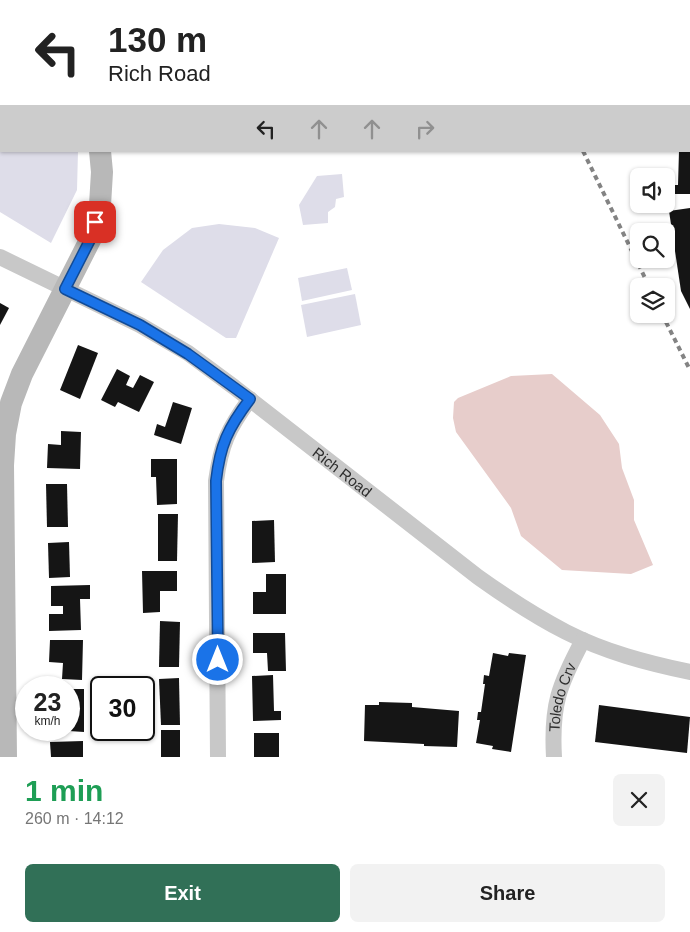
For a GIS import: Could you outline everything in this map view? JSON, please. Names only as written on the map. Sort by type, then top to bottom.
[{"type":"street","points":[[6,757],[5,434],[12,403],[22,374],[91,238],[100,205],[102,172],[100,152]]},
{"type":"street","name":"Rich Road","points":[[0,257],[140,325],[188,354],[250,399],[478,577],[520,607],[583,640],[614,653],[690,672]]},
{"type":"street","points":[[218,757],[216,481],[219,458],[226,435],[250,399]]},
{"type":"street","name":"Toledo Crv","points":[[554,757],[553,720],[557,696],[565,674],[583,640]]},
{"type":"shaded area","points":[[0,152],[78,152],[77,190],[51,243],[0,212]]},
{"type":"shaded area","points":[[342,174],[344,197],[336,199],[335,207],[328,212],[328,223],[303,225],[299,205],[317,176]]},
{"type":"shaded area","points":[[219,224],[255,228],[279,238],[236,338],[226,338],[141,282],[163,250],[192,228]]},
{"type":"shaded area","points":[[347,268],[352,290],[302,301],[298,278]]},
{"type":"shaded area","points":[[355,294],[361,325],[307,337],[301,305]]},
{"type":"shaded area","points":[[552,374],[600,415],[619,444],[622,468],[634,500],[634,520],[653,565],[631,574],[562,570],[521,536],[511,508],[456,432],[453,418],[454,402],[458,398],[511,376]]},
{"type":"building","points":[[679,152],[690,152],[690,194],[675,194],[675,185],[678,185]]},
{"type":"building","points":[[690,208],[690,309],[681,291],[675,251],[675,223],[671,223],[669,213],[675,213],[675,210]]},
{"type":"building","points":[[0,303],[9,308],[0,325]]},
{"type":"building","points":[[78,345],[98,353],[80,399],[60,390]]},
{"type":"building","points":[[117,369],[130,376],[126,385],[133,388],[140,375],[154,382],[139,412],[118,402],[115,407],[101,400]]},
{"type":"building","points":[[173,402],[192,408],[181,444],[154,435],[157,424],[165,427]]},
{"type":"building","points":[[61,431],[81,432],[80,469],[47,468],[48,444],[61,445]]},
{"type":"building","points":[[151,459],[177,459],[177,504],[157,505],[156,477],[151,477]]},
{"type":"building","points":[[46,484],[67,484],[68,527],[47,527]]},
{"type":"building","points":[[158,514],[178,514],[177,561],[158,561]]},
{"type":"building","points":[[274,520],[275,562],[252,563],[252,521]]},
{"type":"building","points":[[69,542],[70,577],[49,578],[48,543]]},
{"type":"building","points":[[142,571],[177,571],[177,591],[160,591],[160,612],[143,613]]},
{"type":"building","points":[[266,574],[286,574],[286,614],[253,614],[253,592],[266,592]]},
{"type":"building","points":[[90,585],[90,599],[80,599],[81,630],[49,631],[49,614],[63,614],[63,606],[51,606],[51,586]]},
{"type":"building","points":[[160,621],[180,622],[179,667],[159,667]]},
{"type":"building","points":[[253,633],[285,633],[286,671],[268,671],[267,653],[253,653]]},
{"type":"building","points":[[50,640],[83,640],[82,680],[80,680],[80,676],[62,676],[63,663],[49,662]]},
{"type":"building","points":[[493,653],[508,656],[509,653],[526,655],[511,752],[492,749],[493,746],[476,743],[480,720],[477,720],[478,712],[481,712],[485,684],[483,684],[484,675],[489,676]]},
{"type":"building","points":[[273,675],[274,711],[281,711],[281,720],[253,721],[252,676]]},
{"type":"building","points":[[179,678],[180,725],[161,725],[159,679]]},
{"type":"building","points":[[80,689],[84,689],[84,732],[80,732]]},
{"type":"building","points":[[379,702],[412,703],[412,707],[459,711],[457,747],[364,741],[365,705],[379,705]]},
{"type":"building","points":[[599,705],[690,717],[687,753],[595,742]]},
{"type":"building","points":[[161,730],[180,730],[180,757],[161,757]]},
{"type":"building","points":[[254,733],[279,733],[279,757],[254,757]]},
{"type":"building","points":[[83,741],[83,757],[51,757],[50,742]]},
{"type":"railway","points":[[583,152],[645,278]]},
{"type":"railway","points":[[666,323],[690,370]]},
{"type":"route","points":[[95,222],[91,238],[65,289],[140,325],[188,354],[250,399],[226,435],[219,458],[216,481],[218,660]]}]
